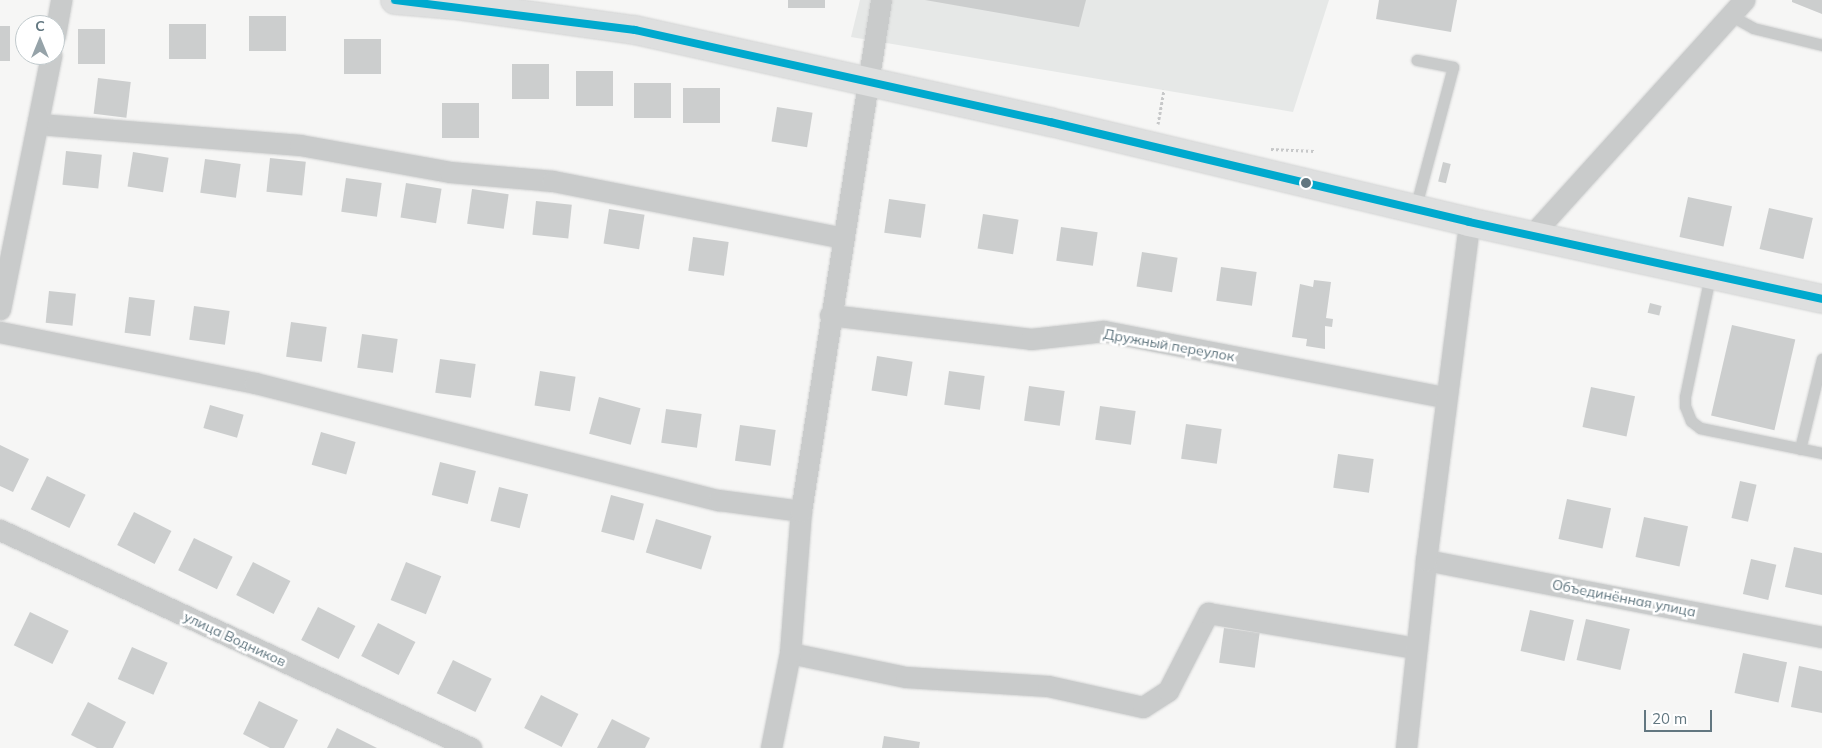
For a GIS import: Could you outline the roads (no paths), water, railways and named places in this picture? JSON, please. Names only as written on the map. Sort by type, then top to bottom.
[{"type":"main road","points":[[396,0],[454,5],[635,30],[868,80],[1469,222],[1822,299]]},
{"type":"street","points":[[58,15],[61,0]]},
{"type":"street","points":[[771,748],[790,652],[802,511],[830,315],[881,0]]},
{"type":"street","points":[[1531,236],[1737,7]]},
{"type":"street","points":[[0,309],[39,124],[49,65]]},
{"type":"street","points":[[39,124],[300,145],[450,172],[553,181],[843,238]]},
{"type":"street","points":[[1406,748],[1445,397],[1469,222]]},
{"type":"street","name":"Дружный переулок","points":[[830,315],[1031,338],[1104,331],[1445,397]]},
{"type":"street","points":[[0,332],[256,382],[719,500],[802,511]]},
{"type":"street","name":"улица Водников","points":[[0,530],[470,748]]},
{"type":"street","name":"Объединённая улица","points":[[1426,560],[1822,637]]},
{"type":"street","points":[[790,652],[906,677],[1048,686],[1143,707],[1168,691],[1208,613],[1416,648]]},
{"type":"lane","points":[[1737,7],[1753,28],[1822,45]]},
{"type":"lane","points":[[1414,209],[1453,67],[1417,60]]},
{"type":"lane","points":[[1710,276],[1685,397],[1687,414],[1700,428],[1822,454]]},
{"type":"lane","points":[[1800,449],[1822,359]]}]
